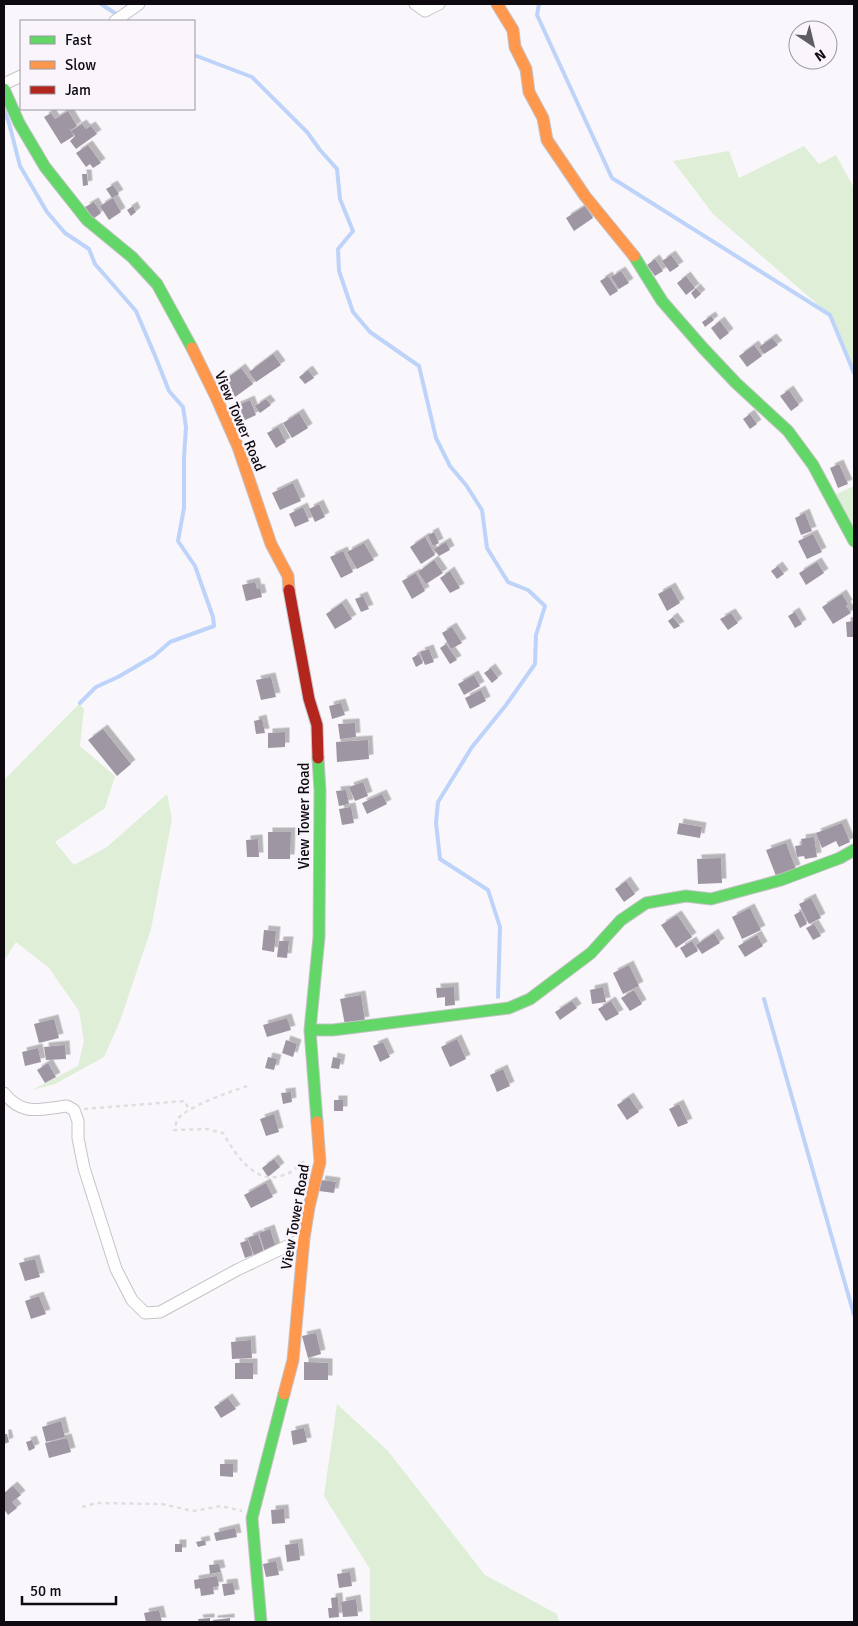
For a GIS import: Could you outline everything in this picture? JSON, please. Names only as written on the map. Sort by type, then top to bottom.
[{"type":"street","points":[[116,20],[139,4]]},
{"type":"street","points":[[414,4],[424,11],[439,4]]},
{"type":"street","points":[[497,4],[513,30],[515,47],[526,69],[529,92],[543,118],[547,140],[563,165],[590,204],[633,256],[662,301],[736,383],[788,431],[813,465],[854,541]]},
{"type":"street","points":[[4,84],[20,76]]},
{"type":"street","name":"View Tower Road","points":[[4,89],[19,123],[45,167],[87,220],[132,257],[157,284],[176,316],[216,397],[238,447],[270,544],[288,576],[290,600],[309,699],[317,725],[319,772],[318,937],[310,1030],[320,1162],[309,1206],[304,1238],[293,1360],[253,1514],[252,1542],[259,1589],[261,1622]]},
{"type":"street","points":[[310,1030],[334,1030],[509,1008],[530,999],[591,953],[621,920],[646,903],[686,896],[711,899],[781,880],[840,858],[854,850]]},
{"type":"street","points":[[4,1093],[12,1104],[26,1110],[67,1106],[74,1110],[78,1121],[78,1138],[84,1168],[116,1269],[132,1300],[145,1313],[160,1312],[237,1270],[304,1238]]},
{"type":"path","points":[[247,1086],[210,1099],[178,1118],[174,1130],[207,1129],[223,1133],[234,1153],[249,1169],[267,1177],[284,1175],[306,1160],[320,1162]]},
{"type":"path","points":[[74,1110],[185,1101],[188,1108],[193,1109]]},
{"type":"path","points":[[82,1507],[96,1503],[162,1504],[193,1511],[221,1506],[253,1514]]},
{"type":"green space","points":[[804,146],[819,164],[836,155],[854,188],[854,373],[830,315],[713,214],[673,161],[729,151],[739,178]]},
{"type":"green space","points":[[854,486],[854,541],[830,497]]},
{"type":"green space","points":[[79,704],[84,709],[80,746],[115,776],[105,808],[55,842],[74,865],[107,847],[167,794],[172,819],[151,929],[120,1021],[104,1057],[55,1084],[32,1090],[78,1066],[84,1041],[79,1011],[49,968],[16,942],[4,961],[4,780]]},
{"type":"green space","points":[[337,1404],[388,1451],[485,1575],[557,1614],[559,1622],[370,1622],[370,1569],[324,1496]]},
{"type":"building","points":[[68,111],[77,126],[71,130],[69,128],[74,136],[61,144],[44,117],[51,113],[55,119]]},
{"type":"building","points":[[82,124],[86,129],[91,126],[97,134],[76,149],[70,141],[75,136],[71,131]]},
{"type":"building","points":[[88,145],[101,163],[93,168],[90,164],[86,167],[76,153]]},
{"type":"building","points":[[82,174],[87,174],[88,185],[83,186]]},
{"type":"building","points":[[113,185],[119,194],[112,198],[106,189]]},
{"type":"building","points":[[113,198],[121,212],[109,220],[100,206]]},
{"type":"building","points":[[94,202],[101,213],[93,219],[85,207]]},
{"type":"building","points":[[133,206],[136,212],[131,216],[127,210]]},
{"type":"building","points":[[585,206],[593,218],[574,231],[566,218]]},
{"type":"building","points":[[671,255],[679,266],[670,272],[662,261]]},
{"type":"building","points":[[655,259],[663,271],[655,276],[647,265]]},
{"type":"building","points":[[621,271],[629,283],[619,289],[611,277]]},
{"type":"building","points":[[608,276],[618,291],[610,296],[600,281]]},
{"type":"building","points":[[686,276],[695,288],[686,295],[677,283]]},
{"type":"building","points":[[696,288],[701,294],[695,299],[691,293]]},
{"type":"building","points":[[711,316],[714,320],[705,327],[702,322]]},
{"type":"building","points":[[720,321],[729,333],[720,340],[711,328]]},
{"type":"building","points":[[772,338],[778,345],[764,354],[759,347]]},
{"type":"building","points":[[754,345],[762,356],[747,367],[739,356]]},
{"type":"building","points":[[273,354],[281,365],[256,382],[249,372]]},
{"type":"building","points":[[241,368],[253,384],[231,400],[219,384]]},
{"type":"building","points":[[308,370],[314,378],[305,384],[299,377]]},
{"type":"building","points":[[789,390],[799,405],[791,411],[780,396]]},
{"type":"building","points":[[266,399],[271,405],[260,413],[255,406]]},
{"type":"building","points":[[250,400],[256,415],[241,422],[234,407]]},
{"type":"building","points":[[299,413],[308,428],[292,438],[283,423]]},
{"type":"building","points":[[750,414],[757,424],[750,429],[743,419]]},
{"type":"building","points":[[278,427],[286,442],[276,448],[267,433]]},
{"type":"building","points":[[839,464],[848,484],[838,488],[830,468]]},
{"type":"building","points":[[293,483],[301,501],[280,510],[272,493]]},
{"type":"building","points":[[319,504],[325,517],[315,522],[309,509]]},
{"type":"building","points":[[303,507],[309,521],[295,527],[289,514]]},
{"type":"building","points":[[805,513],[812,531],[801,535],[795,518]]},
{"type":"building","points":[[434,532],[439,543],[433,546],[428,535]]},
{"type":"building","points":[[813,534],[822,552],[807,559],[798,541]]},
{"type":"building","points":[[425,537],[435,555],[421,564],[410,547]]},
{"type":"building","points":[[446,542],[450,550],[439,556],[434,549]]},
{"type":"building","points":[[364,543],[374,560],[357,569],[347,552]]},
{"type":"building","points":[[343,551],[353,572],[341,578],[330,557]]},
{"type":"building","points":[[434,560],[443,573],[426,584],[418,572]]},
{"type":"building","points":[[817,562],[824,573],[806,585],[799,573]]},
{"type":"building","points":[[778,566],[784,574],[777,579],[771,571]]},
{"type":"building","points":[[450,571],[460,588],[450,593],[440,578]]},
{"type":"building","points":[[416,573],[425,591],[412,599],[402,581]]},
{"type":"building","points":[[255,582],[257,589],[260,588],[262,597],[246,601],[242,585]]},
{"type":"building","points":[[671,587],[680,603],[667,611],[658,594]]},
{"type":"building","points":[[842,594],[848,604],[846,606],[851,613],[833,624],[822,607]]},
{"type":"building","points":[[363,596],[369,609],[361,612],[355,599]]},
{"type":"building","points":[[342,603],[352,619],[335,629],[326,614]]},
{"type":"building","points":[[795,612],[802,624],[795,628],[788,616]]},
{"type":"building","points":[[731,613],[738,623],[728,630],[720,619]]},
{"type":"building","points":[[673,617],[680,626],[674,629],[668,621]]},
{"type":"building","points":[[854,621],[854,637],[847,637],[846,622]]},
{"type":"building","points":[[452,627],[462,643],[451,649],[442,633]]},
{"type":"building","points":[[446,644],[457,660],[450,664],[440,648]]},
{"type":"building","points":[[429,649],[434,662],[425,665],[420,652]]},
{"type":"building","points":[[419,654],[423,663],[416,667],[412,658]]},
{"type":"building","points":[[491,668],[498,678],[492,683],[484,673]]},
{"type":"building","points":[[474,675],[480,686],[464,695],[458,684]]},
{"type":"building","points":[[271,677],[276,697],[261,700],[256,680]]},
{"type":"building","points":[[481,690],[486,701],[470,709],[465,698]]},
{"type":"building","points":[[341,703],[345,715],[332,719],[329,706]]},
{"type":"building","points":[[262,719],[265,733],[256,734],[254,721]]},
{"type":"building","points":[[355,723],[356,737],[340,739],[338,724]]},
{"type":"building","points":[[103,729],[131,764],[117,776],[88,740]]},
{"type":"building","points":[[285,732],[285,747],[268,748],[268,733]]},
{"type":"building","points":[[368,740],[369,759],[337,762],[336,742]]},
{"type":"building","points":[[363,782],[368,796],[355,801],[349,787]]},
{"type":"building","points":[[346,790],[349,804],[339,806],[336,791]]},
{"type":"building","points":[[382,794],[387,804],[367,814],[362,803]]},
{"type":"building","points":[[351,807],[354,823],[342,825],[339,809]]},
{"type":"building","points":[[679,823],[702,827],[700,838],[677,834]]},
{"type":"building","points":[[842,823],[850,842],[839,847],[836,841],[822,848],[816,833]]},
{"type":"building","points":[[268,832],[291,832],[290,859],[268,859]]},
{"type":"building","points":[[814,837],[817,857],[805,859],[804,856],[797,857],[795,846],[802,845],[801,839]]},
{"type":"building","points":[[258,839],[259,857],[247,857],[246,840]]},
{"type":"building","points":[[786,843],[796,869],[776,876],[766,850]]},
{"type":"building","points":[[721,858],[722,883],[698,884],[697,859]]},
{"type":"building","points":[[626,881],[635,894],[624,902],[615,889]]},
{"type":"building","points":[[811,898],[821,918],[809,924],[799,904]]},
{"type":"building","points":[[750,908],[761,930],[742,939],[732,917]]},
{"type":"building","points":[[801,911],[807,924],[800,928],[794,915]]},
{"type":"building","points":[[677,915],[692,937],[676,948],[661,925]]},
{"type":"building","points":[[814,924],[821,936],[813,940],[806,928]]},
{"type":"building","points":[[264,930],[276,931],[274,952],[262,950]]},
{"type":"building","points":[[714,933],[720,943],[702,954],[696,945]]},
{"type":"building","points":[[757,935],[763,946],[745,957],[738,946]]},
{"type":"building","points":[[279,941],[289,941],[287,958],[277,957]]},
{"type":"building","points":[[692,941],[698,951],[686,958],[680,948]]},
{"type":"building","points":[[629,965],[639,986],[623,994],[613,973]]},
{"type":"building","points":[[454,987],[455,1005],[445,1006],[445,997],[437,998],[436,988]]},
{"type":"building","points":[[603,987],[606,1002],[592,1004],[590,990]]},
{"type":"building","points":[[634,990],[642,1004],[630,1011],[621,998]]},
{"type":"building","points":[[361,995],[365,1021],[345,1025],[340,999]]},
{"type":"building","points":[[572,1001],[577,1008],[560,1020],[555,1012]]},
{"type":"building","points":[[611,1001],[619,1014],[606,1021],[598,1009]]},
{"type":"building","points":[[287,1018],[291,1030],[267,1037],[263,1025]]},
{"type":"building","points":[[54,1019],[59,1038],[39,1043],[34,1024]]},
{"type":"building","points":[[457,1039],[466,1059],[450,1067],[441,1047]]},
{"type":"building","points":[[286,1040],[297,1044],[293,1057],[282,1053]]},
{"type":"building","points":[[383,1042],[390,1057],[380,1062],[373,1046]]},
{"type":"building","points":[[65,1045],[66,1059],[46,1060],[44,1047]]},
{"type":"building","points":[[38,1048],[41,1062],[25,1066],[22,1052]]},
{"type":"building","points":[[268,1057],[277,1059],[274,1070],[265,1068]]},
{"type":"building","points":[[333,1057],[341,1059],[339,1069],[331,1068]]},
{"type":"building","points":[[48,1063],[56,1077],[45,1083],[37,1070]]},
{"type":"building","points":[[503,1069],[510,1086],[497,1092],[490,1075]]},
{"type":"building","points":[[291,1092],[292,1102],[283,1104],[281,1093]]},
{"type":"building","points":[[629,1097],[639,1112],[627,1120],[617,1105]]},
{"type":"building","points":[[334,1100],[343,1100],[343,1111],[334,1111]]},
{"type":"building","points":[[679,1104],[688,1123],[678,1127],[669,1109]]},
{"type":"building","points":[[274,1114],[279,1132],[266,1136],[260,1119]]},
{"type":"building","points":[[274,1159],[280,1167],[268,1177],[262,1168]]},
{"type":"building","points":[[321,1180],[336,1182],[334,1193],[319,1191]]},
{"type":"building","points":[[266,1183],[273,1197],[251,1208],[244,1195]]},
{"type":"building","points":[[270,1229],[276,1248],[265,1252],[259,1233]]},
{"type":"building","points":[[258,1234],[264,1252],[254,1256],[248,1238]]},
{"type":"building","points":[[248,1240],[253,1255],[245,1258],[240,1243]]},
{"type":"building","points":[[35,1259],[40,1277],[25,1281],[19,1263]]},
{"type":"building","points":[[39,1296],[46,1314],[31,1319],[25,1301]]},
{"type":"building","points":[[316,1333],[321,1354],[308,1358],[302,1336]]},
{"type":"building","points":[[251,1340],[252,1358],[232,1359],[231,1342]]},
{"type":"building","points":[[304,1362],[328,1363],[328,1380],[304,1380]]},
{"type":"building","points":[[235,1363],[253,1363],[253,1379],[235,1379]]},
{"type":"building","points":[[228,1398],[236,1409],[221,1418],[214,1407]]},
{"type":"building","points":[[61,1421],[65,1437],[46,1442],[42,1427]]},
{"type":"building","points":[[304,1428],[307,1442],[293,1445],[291,1431]]},
{"type":"building","points":[[4,1434],[7,1434],[9,1442],[4,1444]]},
{"type":"building","points":[[67,1438],[71,1452],[49,1458],[45,1443]]},
{"type":"building","points":[[32,1440],[35,1448],[29,1451],[26,1442]]},
{"type":"building","points":[[220,1464],[233,1464],[233,1477],[220,1476]]},
{"type":"building","points":[[13,1486],[21,1495],[12,1502],[17,1508],[8,1515],[4,1509],[4,1493]]},
{"type":"building","points":[[284,1509],[285,1523],[272,1524],[271,1510]]},
{"type":"building","points":[[235,1528],[237,1537],[216,1541],[214,1533]]},
{"type":"building","points":[[205,1540],[206,1545],[198,1547],[196,1542]]},
{"type":"building","points":[[298,1543],[300,1560],[287,1562],[285,1545]]},
{"type":"building","points":[[175,1544],[182,1544],[182,1552],[175,1552]]},
{"type":"building","points":[[276,1561],[279,1575],[266,1577],[263,1564]]},
{"type":"building","points":[[219,1564],[221,1572],[210,1574],[209,1565]]},
{"type":"building","points":[[350,1572],[352,1586],[339,1588],[337,1574]]},
{"type":"building","points":[[217,1576],[219,1586],[213,1587],[214,1594],[201,1596],[200,1588],[195,1589],[194,1580]]},
{"type":"building","points":[[233,1583],[235,1594],[224,1596],[222,1584]]},
{"type":"building","points":[[338,1597],[339,1617],[329,1618],[328,1608],[332,1608],[331,1598]]},
{"type":"building","points":[[356,1599],[358,1616],[343,1617],[341,1602]]},
{"type":"building","points":[[159,1610],[162,1622],[146,1622],[144,1613]]},
{"type":"building","points":[[210,1618],[210,1622],[199,1622],[198,1619]]},
{"type":"building","points":[[230,1618],[230,1622],[213,1622],[213,1620]]},
{"type":"waterway","points":[[101,4],[125,20]]},
{"type":"waterway","points":[[539,4],[537,15],[612,178],[830,315],[854,373]]},
{"type":"waterway","points":[[195,55],[252,77],[307,132],[337,169],[340,199],[353,231],[338,249],[339,271],[353,312],[370,332],[419,366],[436,438],[450,466],[466,485],[482,510],[487,548],[508,582],[528,590],[545,606],[536,635],[535,664],[506,705],[472,747],[438,802],[436,823],[440,859],[488,890],[500,927],[498,997]]},
{"type":"waterway","points":[[4,110],[20,166],[47,212],[65,233],[89,249],[95,264],[136,311],[169,391],[183,407],[186,427],[184,508],[178,541],[195,566],[213,617],[214,626],[170,642],[154,656],[118,677],[96,687],[80,703]]},
{"type":"waterway","points":[[764,999],[854,1315]]},
{"type":"traffic: fast","points":[[4,89],[19,123],[45,167],[87,220],[132,257],[157,284],[192,348]]},
{"type":"traffic: fast","points":[[634,256],[662,301],[703,348],[736,383],[788,431],[813,465],[854,541]]},
{"type":"traffic: fast","points":[[317,1122],[310,1030],[319,937],[320,791],[318,758]]},
{"type":"traffic: fast","points":[[310,1030],[333,1030],[509,1008],[530,999],[591,953],[621,920],[646,903],[686,896],[711,899],[781,880],[840,858],[854,850]]},
{"type":"traffic: fast","points":[[261,1622],[252,1518],[284,1394]]},
{"type":"traffic: slow","points":[[497,4],[513,30],[515,47],[526,69],[529,92],[543,118],[547,140],[585,196],[634,256]]},
{"type":"traffic: slow","points":[[192,348],[238,447],[271,544],[288,576],[289,590]]},
{"type":"traffic: slow","points":[[284,1394],[293,1360],[304,1238],[320,1162],[317,1122]]},
{"type":"traffic: jam","points":[[289,590],[309,699],[317,725],[318,758]]}]
